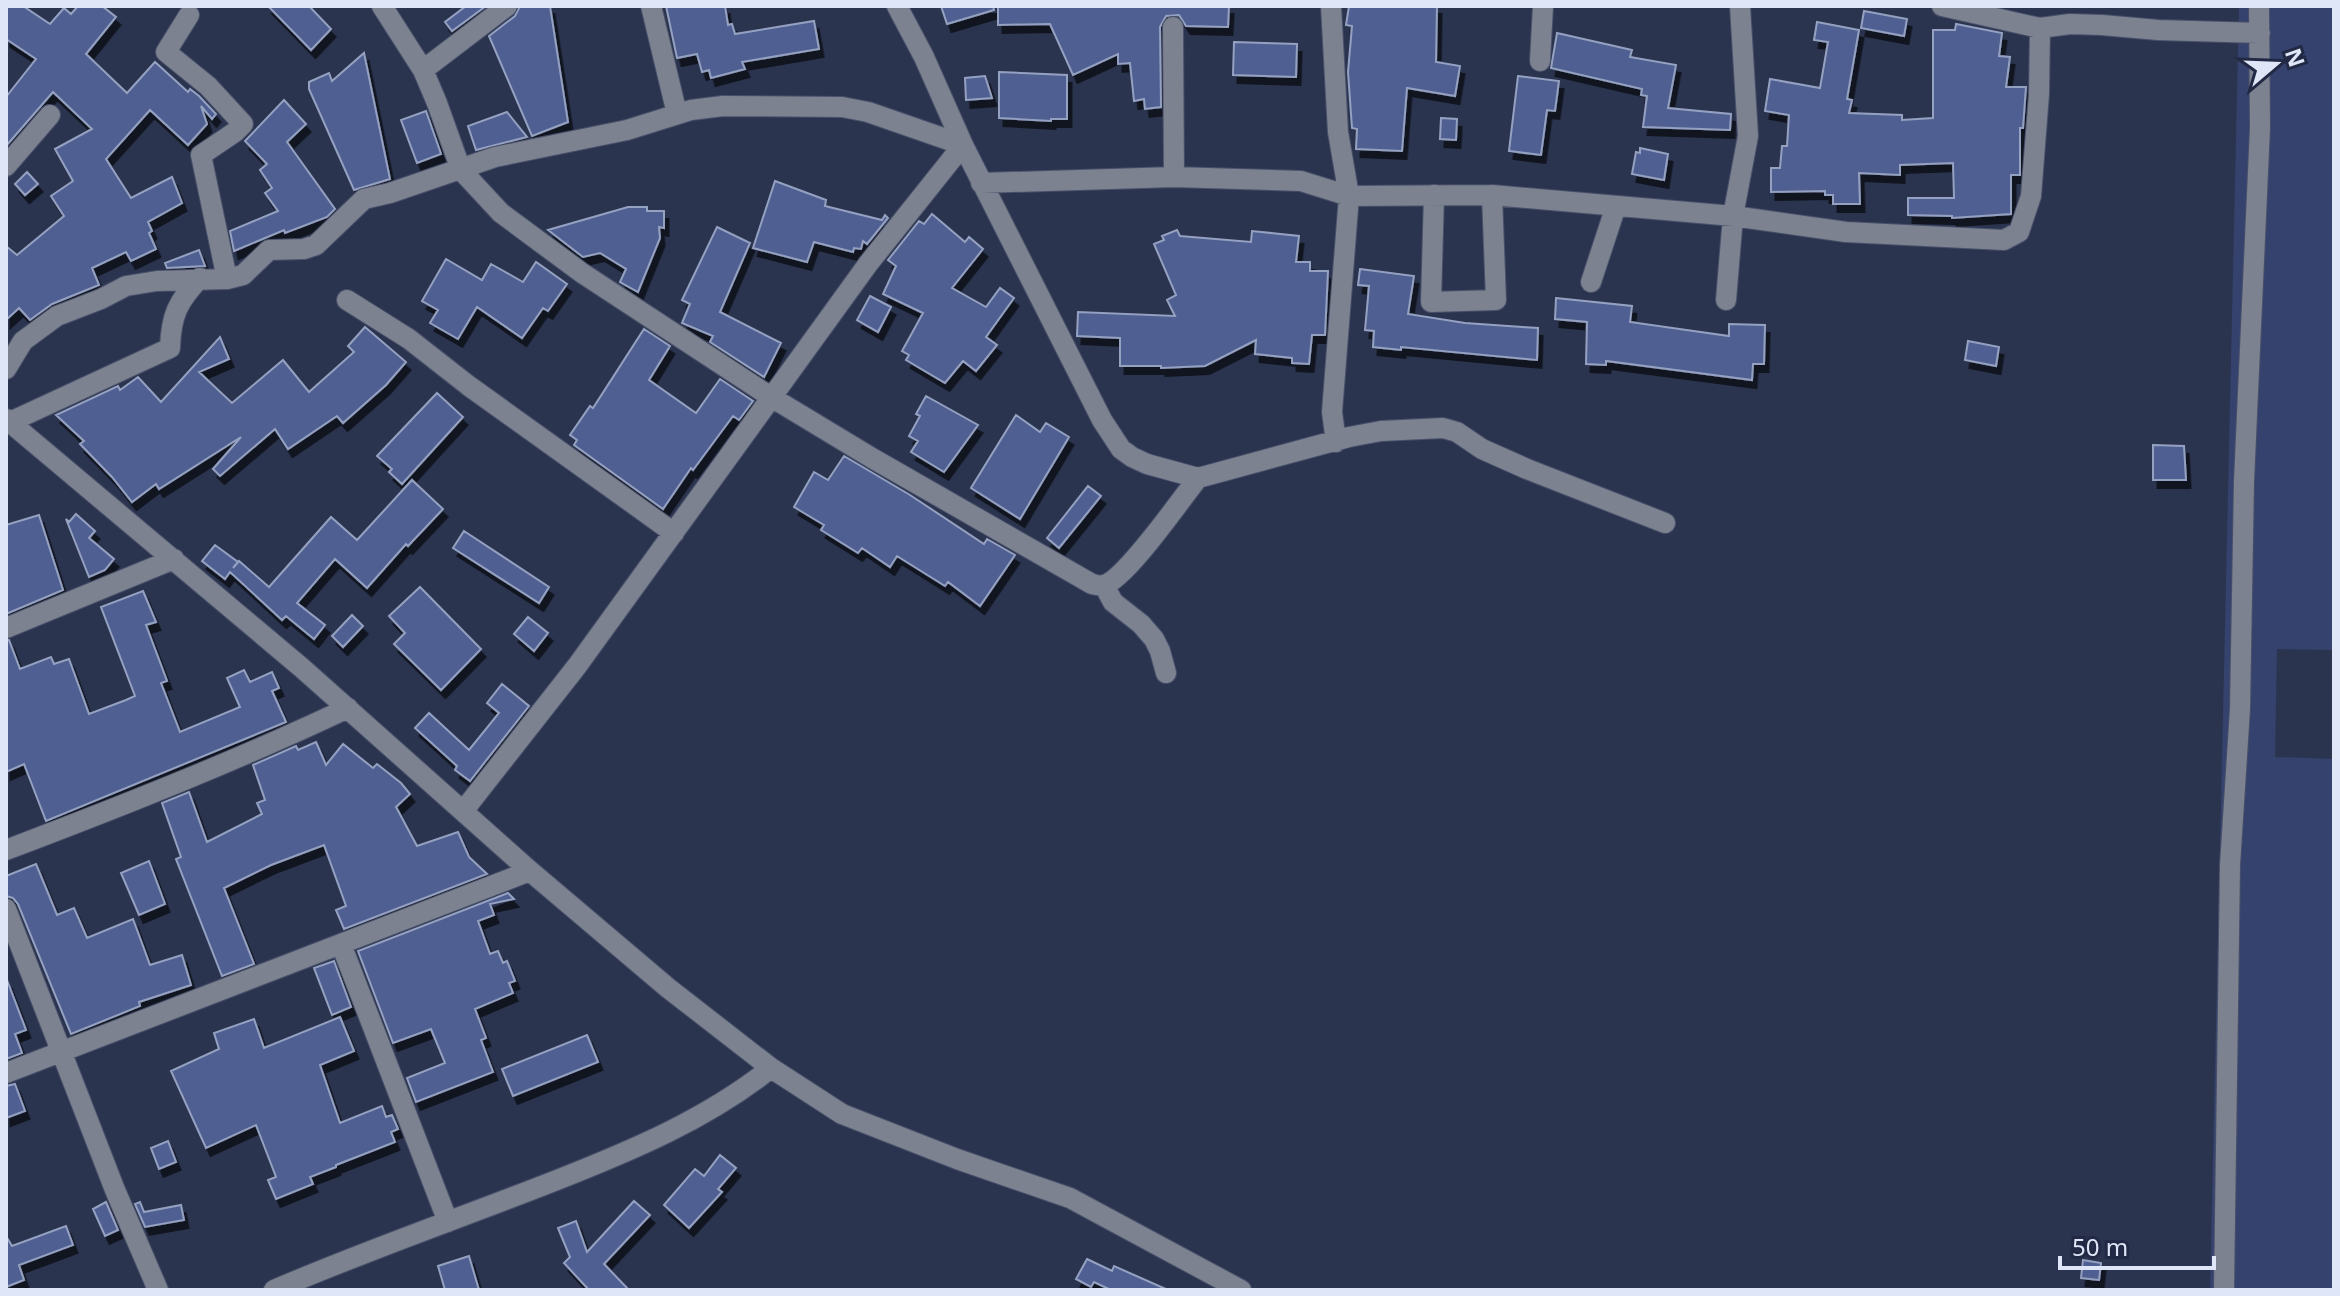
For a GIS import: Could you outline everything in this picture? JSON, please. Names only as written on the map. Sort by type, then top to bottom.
[{"type":"street","points":[[382,6],[423,70],[461,170],[501,213],[570,264],[771,397],[872,458],[1092,584],[1104,585],[1124,570],[1198,478]]},
{"type":"street","points":[[423,70],[507,6]]},
{"type":"street","points":[[651,6],[677,114]]},
{"type":"street","points":[[897,6],[924,57],[981,183],[1102,420],[1121,449],[1147,464],[1198,478],[1381,431],[1425,428],[1457,432],[1493,454],[1665,523]]},
{"type":"street","points":[[1331,6],[1338,132],[1349,196],[1332,412],[1336,442]]},
{"type":"street","points":[[1540,61],[1543,6]]},
{"type":"street","points":[[1726,300],[1733,216],[1748,136],[1740,6]]},
{"type":"street","points":[[1942,6],[2002,12],[2040,28],[2070,24],[2260,33]]},
{"type":"street","points":[[2224,1290],[2230,865],[2240,709],[2244,481],[2260,128],[2259,6]]},
{"type":"street","points":[[189,15],[166,52],[208,86],[243,124],[201,155],[227,279]]},
{"type":"street","points":[[1173,27],[1174,177]]},
{"type":"street","points":[[981,183],[1174,177],[1301,181],[1349,196],[1492,195],[1733,216],[1846,232],[2004,240],[2019,232],[2031,196],[2039,94],[2040,28]]},
{"type":"street","points":[[6,369],[23,341],[57,316],[126,286],[200,278],[227,279],[243,275],[269,250],[304,249],[316,245],[364,199],[495,157],[627,130],[677,114],[723,106],[842,107],[868,112],[963,145]]},
{"type":"street","points":[[6,166],[50,115]]},
{"type":"street","points":[[464,810],[577,666],[868,264],[963,145]]},
{"type":"street","points":[[1434,195],[1431,302],[1496,300],[1492,195]]},
{"type":"street","points":[[1591,282],[1616,206]]},
{"type":"street","points":[[200,278],[179,300],[170,329],[170,348],[8,421],[348,708],[530,871],[668,988],[771,1068],[842,1114],[957,1159],[1070,1198],[1241,1290]]},
{"type":"street","points":[[347,300],[409,339],[469,386],[674,533]]},
{"type":"street","points":[[6,628],[174,559]]},
{"type":"street","points":[[1104,585],[1113,602],[1141,624],[1154,639],[1166,673]]},
{"type":"street","points":[[6,850],[172,787],[348,708]]},
{"type":"street","points":[[6,1073],[530,871]]},
{"type":"street","points":[[6,909],[115,1190],[158,1290]]},
{"type":"street","points":[[341,944],[448,1222]]},
{"type":"street","points":[[274,1290],[345,1259],[448,1222],[656,1139],[723,1103],[771,1068]]},
{"type":"shaded area","points":[[2239,6],[2334,6],[2334,650],[2277,649],[2275,757],[2334,759],[2334,1290],[2210,1290]]},
{"type":"building","points":[[6,6],[23,6],[50,24],[64,8],[71,14],[78,6],[102,6],[116,17],[86,54],[127,93],[155,62],[188,92],[190,89],[199,96],[216,114],[212,119],[201,106],[207,124],[188,145],[150,110],[106,159],[131,198],[172,177],[182,203],[148,222],[156,249],[131,261],[126,252],[92,268],[99,285],[52,304],[30,320],[19,308],[6,320],[6,246],[17,255],[64,216],[51,196],[73,181],[55,149],[92,129],[53,92],[6,146],[6,97],[36,59],[6,39]]},
{"type":"building","points":[[268,6],[309,6],[331,29],[311,50]]},
{"type":"building","points":[[466,6],[486,6],[452,31],[445,22]]},
{"type":"building","points":[[520,6],[550,6],[568,122],[532,136],[489,36],[515,16]]},
{"type":"building","points":[[666,6],[725,6],[728,25],[732,24],[735,34],[814,21],[819,49],[742,62],[745,69],[711,78],[709,70],[702,72],[697,54],[677,58]]},
{"type":"building","points":[[941,6],[993,6],[994,10],[947,24]]},
{"type":"building","points":[[998,6],[1229,6],[1228,27],[1186,26],[1179,15],[1166,16],[1160,27],[1161,107],[1145,109],[1144,99],[1134,101],[1130,63],[1118,64],[1118,54],[1073,75],[1050,24],[998,25]]},
{"type":"building","points":[[1349,6],[1437,6],[1436,62],[1460,66],[1455,96],[1407,88],[1402,151],[1356,149],[1357,129],[1352,128],[1348,72],[1352,26],[1346,25]]},
{"type":"building","points":[[1864,11],[1907,19],[1904,36],[1861,28]]},
{"type":"building","points":[[1817,22],[1859,30],[1847,99],[1852,100],[1849,113],[1902,115],[1902,120],[1933,118],[1933,30],[1955,30],[1956,24],[2002,33],[1999,56],[2010,57],[2006,87],[2026,87],[2023,128],[2020,128],[2020,175],[2011,175],[2011,214],[1952,218],[1908,215],[1908,198],[1954,198],[1953,163],[1900,165],[1900,175],[1859,173],[1860,204],[1833,204],[1833,195],[1825,195],[1825,191],[1771,192],[1771,168],[1780,168],[1782,146],[1787,146],[1789,115],[1765,111],[1770,79],[1820,88],[1828,42],[1814,40]]},
{"type":"building","points":[[1557,33],[1632,50],[1630,57],[1676,65],[1668,108],[1731,114],[1730,130],[1643,127],[1647,96],[1641,95],[1642,89],[1551,68]]},
{"type":"building","points":[[1234,42],[1297,44],[1296,77],[1233,75]]},
{"type":"building","points":[[364,53],[390,179],[354,190],[309,89],[309,82],[329,73],[332,81]]},
{"type":"building","points":[[999,72],[1067,75],[1067,119],[999,118]]},
{"type":"building","points":[[985,76],[992,98],[966,100],[965,78]]},
{"type":"building","points":[[1518,76],[1559,81],[1555,111],[1547,110],[1541,155],[1509,151]]},
{"type":"building","points":[[284,100],[306,124],[287,142],[335,209],[327,217],[285,233],[284,230],[234,251],[230,231],[278,211],[265,193],[272,188],[260,170],[267,164],[245,141]]},
{"type":"building","points":[[426,111],[441,154],[417,163],[401,120]]},
{"type":"building","points":[[507,112],[527,137],[476,150],[468,126]]},
{"type":"building","points":[[1441,118],[1457,119],[1456,140],[1440,139]]},
{"type":"building","points":[[1640,148],[1668,154],[1664,180],[1632,174],[1636,152],[1640,153]]},
{"type":"building","points":[[27,172],[38,184],[25,195],[15,184]]},
{"type":"building","points":[[775,181],[826,200],[825,206],[882,220],[885,215],[888,218],[867,244],[863,241],[861,249],[854,248],[853,252],[814,242],[807,262],[753,248]]},
{"type":"building","points":[[628,207],[664,211],[664,228],[659,227],[660,238],[638,292],[620,282],[626,269],[600,253],[583,257],[548,230]]},
{"type":"building","points":[[932,214],[965,242],[969,237],[983,249],[952,288],[986,307],[1000,288],[1014,298],[986,337],[997,345],[976,371],[963,361],[945,383],[906,360],[909,355],[902,351],[923,313],[883,294],[896,266],[888,260],[919,221],[924,224]]},
{"type":"building","points":[[717,227],[750,243],[720,312],[781,343],[764,377],[710,342],[713,336],[682,323],[690,304],[682,300]]},
{"type":"building","points":[[1177,230],[1180,236],[1251,242],[1252,231],[1299,236],[1296,262],[1310,262],[1310,271],[1328,271],[1325,335],[1312,335],[1309,364],[1292,363],[1292,358],[1255,354],[1256,340],[1205,366],[1120,366],[1120,338],[1077,336],[1078,312],[1175,316],[1167,300],[1176,295],[1154,244],[1164,240],[1162,236]]},
{"type":"building","points":[[199,250],[205,266],[167,268],[165,263]]},
{"type":"building","points":[[446,259],[482,280],[491,264],[523,282],[536,262],[567,284],[548,311],[543,308],[522,338],[477,307],[458,339],[430,323],[438,310],[422,301]]},
{"type":"building","points":[[1360,269],[1414,276],[1408,314],[1465,323],[1538,328],[1537,360],[1373,347],[1374,331],[1365,330],[1369,286],[1358,285]]},
{"type":"building","points":[[870,296],[891,307],[878,332],[857,320]]},
{"type":"building","points":[[1556,298],[1632,306],[1630,322],[1729,336],[1729,324],[1765,325],[1764,364],[1753,364],[1752,380],[1606,361],[1606,365],[1586,364],[1587,322],[1555,319]]},
{"type":"building","points":[[365,327],[406,362],[386,385],[343,423],[337,416],[288,449],[275,429],[220,476],[213,469],[241,437],[159,489],[156,484],[132,502],[80,444],[84,441],[56,415],[118,386],[120,390],[138,377],[161,402],[220,337],[229,359],[199,372],[232,403],[283,360],[309,392],[354,352],[348,346]]},
{"type":"building","points":[[644,329],[670,346],[649,380],[696,413],[720,379],[753,401],[739,420],[733,416],[663,509],[574,445],[577,440],[570,435],[590,406],[593,408]]},
{"type":"building","points":[[1968,341],[1999,347],[1996,366],[1965,360]]},
{"type":"building","points":[[437,393],[463,417],[402,484],[389,472],[392,469],[377,456]]},
{"type":"building","points":[[926,396],[978,425],[944,472],[911,452],[918,441],[909,436]]},
{"type":"building","points":[[1016,415],[1040,432],[1046,423],[1069,437],[1020,519],[971,488]]},
{"type":"building","points":[[2153,445],[2184,446],[2186,480],[2153,480]]},
{"type":"building","points":[[844,456],[984,544],[987,539],[1015,555],[980,606],[948,582],[945,586],[897,556],[890,567],[862,548],[858,553],[821,530],[824,525],[794,507],[814,472],[828,480]]},
{"type":"building","points":[[412,480],[443,509],[367,588],[335,559],[297,603],[325,625],[314,639],[286,616],[282,620],[230,572],[225,579],[202,561],[215,545],[238,562],[233,568],[239,561],[269,587],[331,517],[357,540]]},
{"type":"building","points":[[1088,486],[1101,496],[1059,548],[1047,538]]},
{"type":"building","points":[[76,514],[95,531],[89,538],[114,559],[105,570],[89,577],[66,519],[69,522]]},
{"type":"building","points":[[39,515],[63,590],[6,614],[6,525]]},
{"type":"building","points":[[464,531],[549,587],[539,603],[453,548]]},
{"type":"building","points":[[420,587],[481,649],[441,690],[394,644],[405,633],[389,616]]},
{"type":"building","points":[[143,591],[156,622],[146,625],[167,681],[161,683],[180,732],[240,707],[227,678],[244,670],[250,682],[272,672],[279,688],[272,691],[286,722],[46,821],[24,764],[6,772],[6,641],[9,640],[20,669],[51,657],[54,664],[69,659],[89,714],[135,696],[101,607]]},
{"type":"building","points":[[352,615],[363,626],[343,647],[332,636]]},
{"type":"building","points":[[528,617],[548,633],[534,651],[514,634]]},
{"type":"building","points":[[502,684],[529,706],[470,781],[455,770],[457,766],[415,728],[429,713],[469,750],[499,713],[487,703]]},
{"type":"building","points":[[316,742],[326,765],[343,744],[373,768],[377,764],[401,783],[410,794],[396,807],[417,846],[458,832],[469,857],[487,874],[344,929],[336,910],[346,906],[324,845],[271,865],[224,888],[254,964],[222,976],[176,859],[181,857],[162,803],[189,792],[207,842],[262,814],[257,803],[265,800],[253,765],[296,746],[298,750]]},
{"type":"building","points":[[149,861],[165,904],[139,915],[121,873]]},
{"type":"building","points":[[36,864],[57,915],[74,908],[87,938],[133,919],[150,965],[182,955],[191,985],[139,1002],[140,1006],[71,1034],[18,904],[6,896],[6,876]]},
{"type":"building","points":[[508,893],[514,899],[490,904],[494,915],[478,921],[490,954],[498,951],[503,963],[507,961],[515,981],[509,983],[513,993],[475,1009],[486,1038],[481,1040],[493,1072],[416,1102],[407,1078],[445,1063],[431,1029],[393,1043],[358,951]]},
{"type":"building","points":[[334,961],[351,1007],[332,1015],[314,968]]},
{"type":"building","points":[[7,980],[26,1030],[15,1034],[22,1053],[6,1059]]},
{"type":"building","points":[[340,1017],[354,1051],[320,1065],[340,1123],[382,1106],[386,1117],[392,1115],[398,1129],[391,1132],[395,1142],[310,1177],[313,1184],[276,1199],[268,1180],[276,1177],[256,1125],[206,1148],[171,1071],[219,1049],[214,1033],[254,1019],[264,1048]]},
{"type":"building","points":[[587,1035],[598,1062],[513,1096],[502,1069]]},
{"type":"building","points":[[15,1084],[25,1111],[6,1118],[6,1086]]},
{"type":"building","points":[[168,1141],[176,1162],[159,1169],[151,1148]]},
{"type":"building","points":[[720,1155],[736,1168],[718,1189],[722,1192],[689,1228],[664,1205],[695,1169],[704,1176]]},
{"type":"building","points":[[634,1201],[650,1215],[604,1264],[629,1290],[589,1290],[564,1263],[570,1257],[558,1228],[576,1221],[587,1252]]},
{"type":"building","points":[[106,1202],[118,1230],[105,1236],[93,1209]]},
{"type":"building","points":[[140,1202],[144,1212],[181,1205],[184,1220],[145,1227],[135,1204]]},
{"type":"building","points":[[66,1226],[73,1245],[19,1265],[24,1280],[6,1287],[6,1236],[12,1246]]},
{"type":"building","points":[[469,1256],[479,1290],[445,1290],[438,1266]]},
{"type":"building","points":[[1087,1259],[1112,1271],[1114,1266],[1168,1290],[1111,1290],[1094,1282],[1091,1287],[1076,1279]]},
{"type":"building","points":[[2083,1260],[2101,1263],[2099,1280],[2081,1278]]}]
